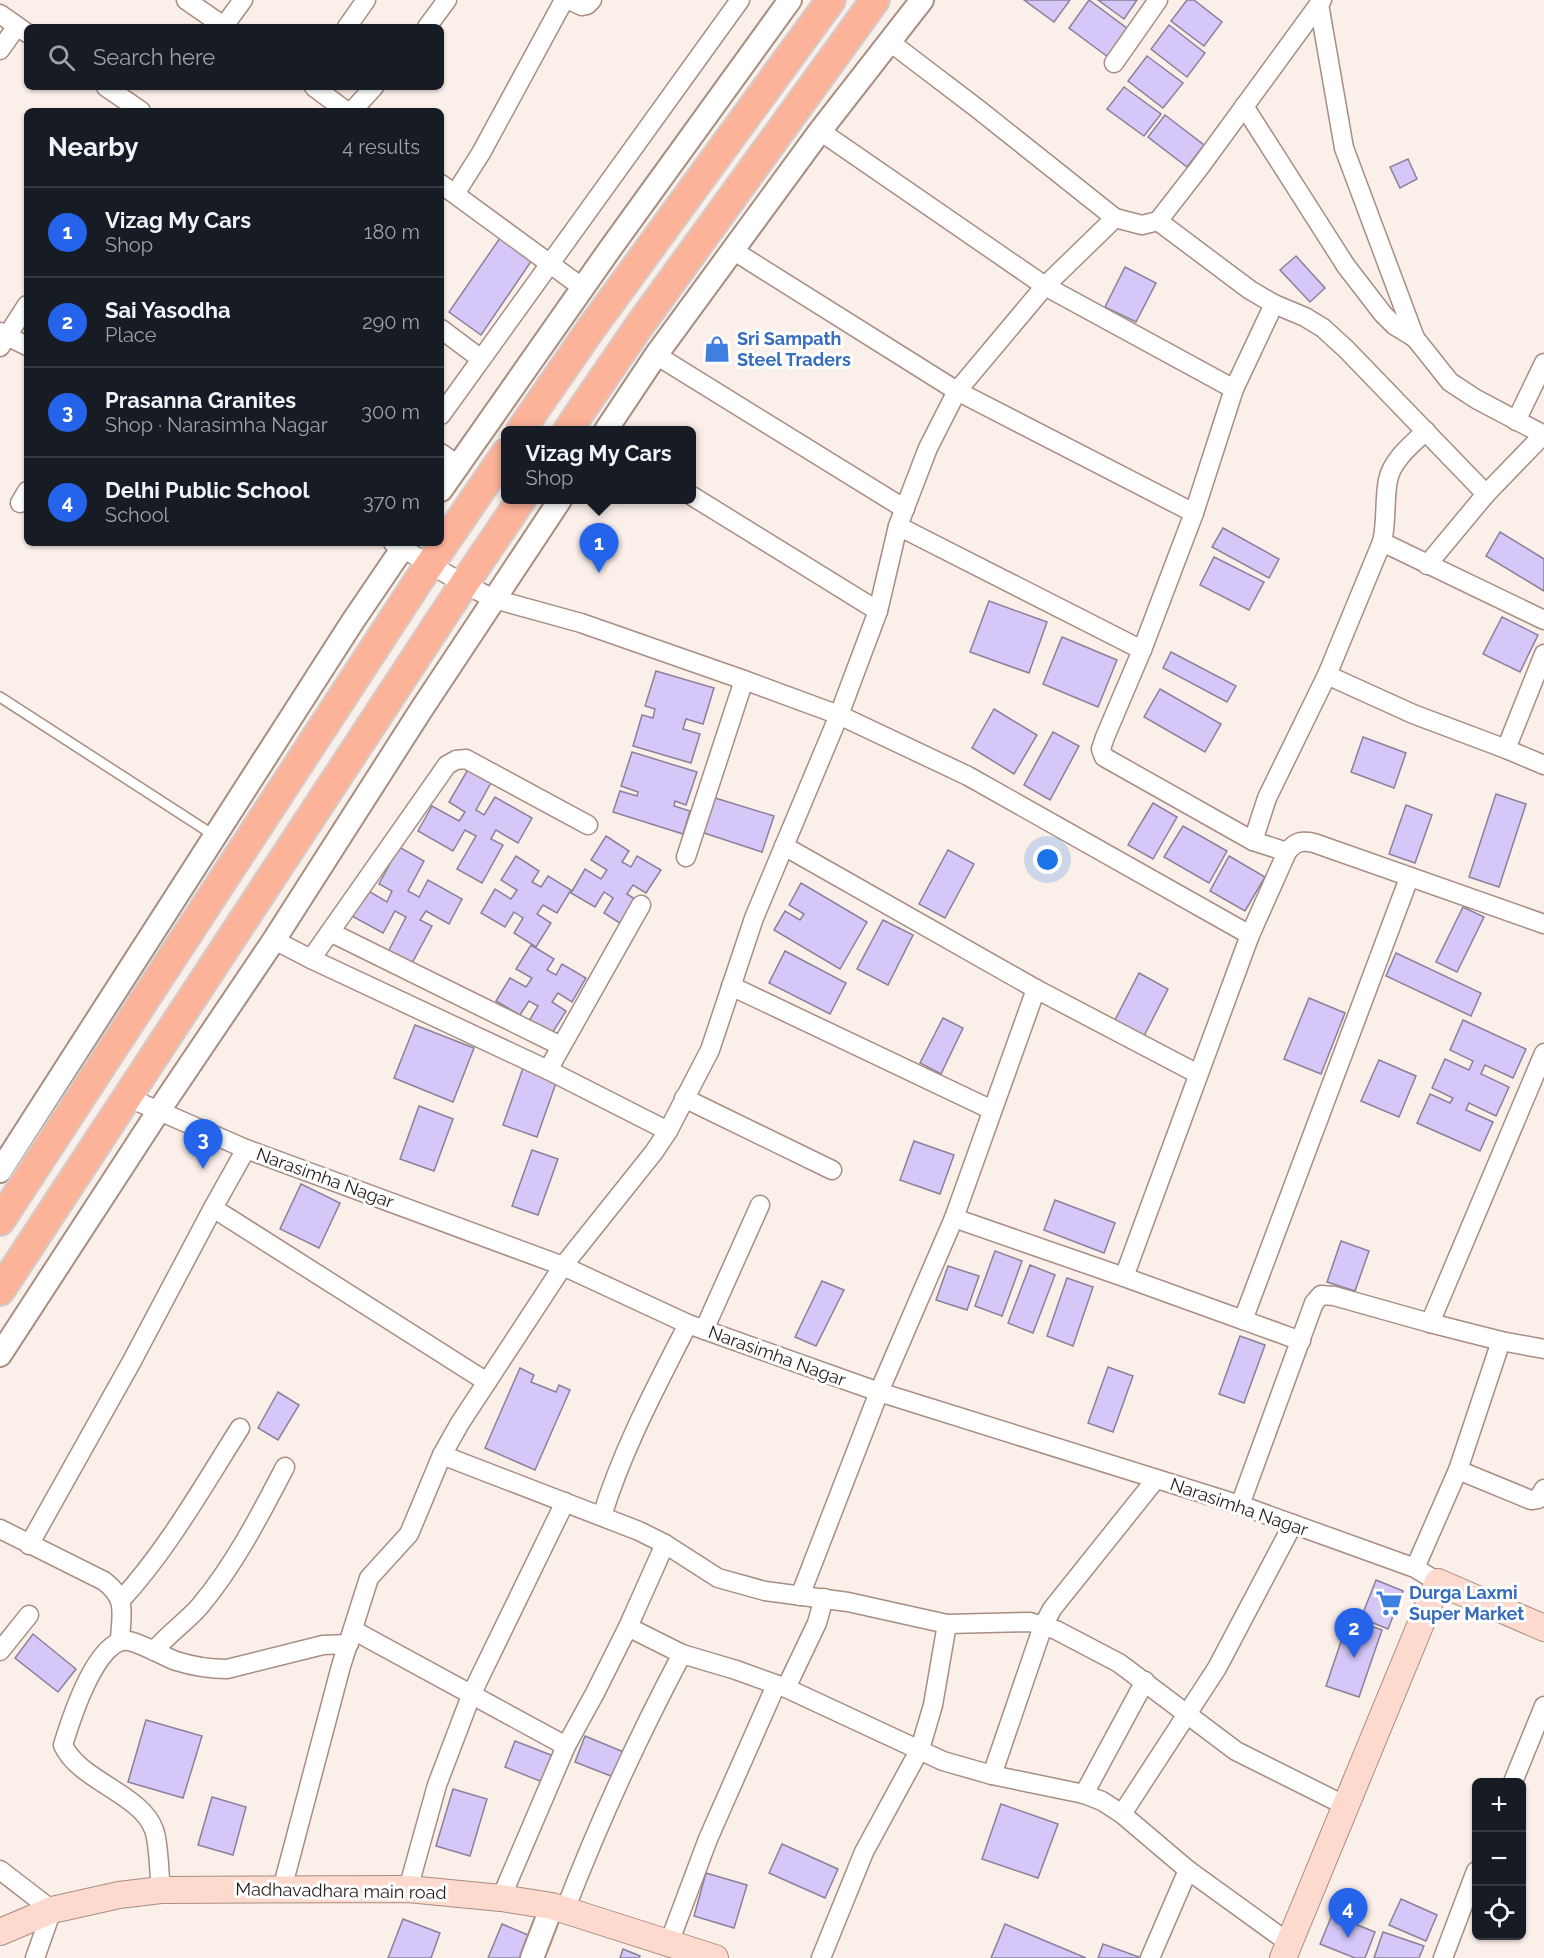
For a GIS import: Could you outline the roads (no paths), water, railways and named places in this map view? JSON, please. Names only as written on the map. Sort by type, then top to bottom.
[{"type":"main road","points":[[524,426],[597,320],[831,0]]},
{"type":"main road","points":[[571,426],[637,329],[875,0]]},
{"type":"main road","points":[[444,545],[501,460]]},
{"type":"main road","points":[[0,1291],[518,504]]},
{"type":"main road","points":[[0,1221],[443,546]]},
{"type":"main road","points":[[1286,1951],[1438,1582],[1544,1628]]},
{"type":"main road","name":"Madhavadhara main road","points":[[0,1932],[52,1910],[119,1895],[161,1890],[408,1889],[501,1898],[558,1908],[716,1958]]},
{"type":"street","points":[[186,0],[221,24]]},
{"type":"street","points":[[227,24],[243,0]]},
{"type":"street","points":[[349,24],[366,0]]},
{"type":"street","points":[[429,24],[447,0]]},
{"type":"street","points":[[583,288],[448,189],[481,153],[563,2],[568,0],[582,6],[592,0]]},
{"type":"street","points":[[444,411],[740,0]]},
{"type":"street","points":[[444,478],[449,459],[583,288],[790,0]]},
{"type":"street","points":[[609,426],[656,355],[820,131],[922,0]]},
{"type":"street","points":[[1114,63],[1158,0]]},
{"type":"street","points":[[890,42],[1115,218],[1142,225],[1158,220],[1200,167],[1320,2]]},
{"type":"street","points":[[1320,2],[1344,148],[1415,338],[1450,382],[1476,399],[1543,435],[1486,494],[1427,565]]},
{"type":"street","points":[[0,14],[22,29],[0,50]]},
{"type":"street","points":[[110,90],[137,108]]},
{"type":"street","points":[[318,90],[342,108]]},
{"type":"street","points":[[355,108],[371,90]]},
{"type":"street","points":[[1244,106],[1346,266],[1383,314],[1394,325],[1415,338]]},
{"type":"street","points":[[820,131],[1045,286],[1234,389]]},
{"type":"street","points":[[282,1889],[369,1578],[410,1534],[442,1455],[487,1382],[564,1266],[654,1152],[668,1131],[710,1050],[754,918],[839,715],[878,611],[898,526],[928,448],[957,391],[1045,286],[1115,218]]},
{"type":"street","points":[[1158,220],[1223,271],[1274,304],[1305,317],[1323,328],[1486,494]]},
{"type":"street","points":[[734,251],[957,391],[1194,513]]},
{"type":"street","points":[[1274,304],[1234,389],[1194,513],[1143,650],[1101,749],[1104,757],[1253,841],[1287,852]]},
{"type":"street","points":[[24,308],[2,338],[24,345]]},
{"type":"street","points":[[444,331],[481,359]]},
{"type":"street","points":[[656,355],[905,509]]},
{"type":"street","points":[[1516,421],[1544,363]]},
{"type":"street","points":[[1253,841],[1267,798],[1327,675],[1382,542],[1388,478],[1403,453],[1426,431]]},
{"type":"street","points":[[696,498],[878,611]]},
{"type":"street","points":[[0,1355],[158,1112],[274,940],[557,504]]},
{"type":"street","points":[[898,526],[1143,650]]},
{"type":"street","points":[[1382,542],[1544,620]]},
{"type":"street","points":[[0,1171],[400,546]]},
{"type":"street","points":[[403,546],[464,584],[494,599],[581,623],[839,715],[968,777],[1250,935]]},
{"type":"street","points":[[1506,749],[1544,654]]},
{"type":"street","points":[[1327,675],[1413,714],[1544,765]]},
{"type":"street","points":[[686,857],[744,680]]},
{"type":"street","points":[[311,959],[447,765],[456,760],[466,759],[588,825]]},
{"type":"street","points":[[1124,1277],[1250,935],[1287,852],[1294,843],[1305,841],[1544,924]]},
{"type":"street","points":[[784,846],[1036,989],[1198,1074]]},
{"type":"street","points":[[1244,1320],[1409,878]]},
{"type":"street","points":[[548,1070],[640,905]]},
{"type":"street","points":[[330,932],[561,1046]]},
{"type":"street","points":[[274,940],[548,1070],[668,1131]]},
{"type":"street","points":[[731,986],[993,1110]]},
{"type":"street","points":[[800,1596],[879,1392],[954,1218],[1036,989]]},
{"type":"street","points":[[1430,1323],[1544,1053]]},
{"type":"street","name":"Narasimha Nagar","points":[[127,1097],[246,1149],[564,1266],[696,1327],[879,1392],[1240,1505],[1415,1568],[1438,1582]]},
{"type":"street","points":[[684,1098],[832,1170]]},
{"type":"street","points":[[29,1545],[132,1361],[246,1149]]},
{"type":"street","points":[[602,1516],[615,1473],[624,1453],[696,1327],[760,1205]]},
{"type":"street","points":[[213,1208],[487,1382]]},
{"type":"street","points":[[954,1218],[1301,1341]]},
{"type":"street","points":[[1240,1505],[1314,1303],[1321,1295],[1334,1296],[1501,1341],[1544,1349]]},
{"type":"street","points":[[1415,1568],[1458,1470],[1501,1341]]},
{"type":"street","points":[[121,1600],[162,1548],[240,1428]]},
{"type":"street","points":[[442,1455],[602,1516],[664,1544],[718,1578],[765,1591],[824,1598],[947,1624],[1030,1622],[1056,1630],[1119,1663],[1236,1751],[1346,1806]]},
{"type":"street","points":[[154,1651],[198,1608],[225,1572],[251,1531],[285,1467]]},
{"type":"street","points":[[1458,1470],[1531,1500],[1538,1499],[1544,1489]]},
{"type":"street","points":[[992,1775],[1043,1626],[1052,1609],[1156,1479]]},
{"type":"street","points":[[408,1889],[437,1785],[472,1693],[565,1502]]},
{"type":"street","points":[[1122,1814],[1217,1668],[1293,1524]]},
{"type":"street","points":[[0,1529],[104,1581],[115,1590],[121,1600],[120,1641]]},
{"type":"street","points":[[501,1898],[566,1746],[628,1628],[664,1544]]},
{"type":"street","points":[[669,1943],[712,1829],[781,1686],[817,1623],[824,1598]]},
{"type":"street","points":[[0,1651],[29,1615]]},
{"type":"street","points":[[821,1958],[864,1852],[920,1749],[933,1705],[947,1624]]},
{"type":"street","points":[[628,1628],[682,1653],[781,1686],[943,1761],[992,1775],[1084,1794],[1102,1800],[1122,1814],[1286,1951]]},
{"type":"street","points":[[161,1890],[154,1830],[146,1816],[80,1766],[68,1755],[63,1745],[84,1685],[110,1647],[120,1641],[130,1642],[178,1661],[212,1669],[227,1669],[351,1637],[472,1693],[566,1746]]},
{"type":"street","points":[[532,1958],[644,1726],[682,1653]]},
{"type":"street","points":[[1084,1794],[1145,1682]]},
{"type":"street","points":[[1515,1778],[1544,1706]]},
{"type":"street","points":[[0,1870],[52,1910],[35,1958]]},
{"type":"street","points":[[1150,1958],[1188,1870]]},
{"type":"street","points":[[1443,1958],[1472,1882]]},
{"type":"lane","points":[[0,697],[214,836]]},
{"type":"place","name":"Sri Sampath Steel Traders","points":[[717,349]]},
{"type":"place","name":"Vizag My Cars","points":[[599,573]]},
{"type":"place","name":"Prasanna Granites","points":[[203,1169]]},
{"type":"place","name":"Durga Laxmi Super Market","points":[[1389,1603]]},
{"type":"place","name":"Sai Yasodha","points":[[1354,1658]]},
{"type":"place","name":"Delhi Public School","points":[[1348,1938]]}]
